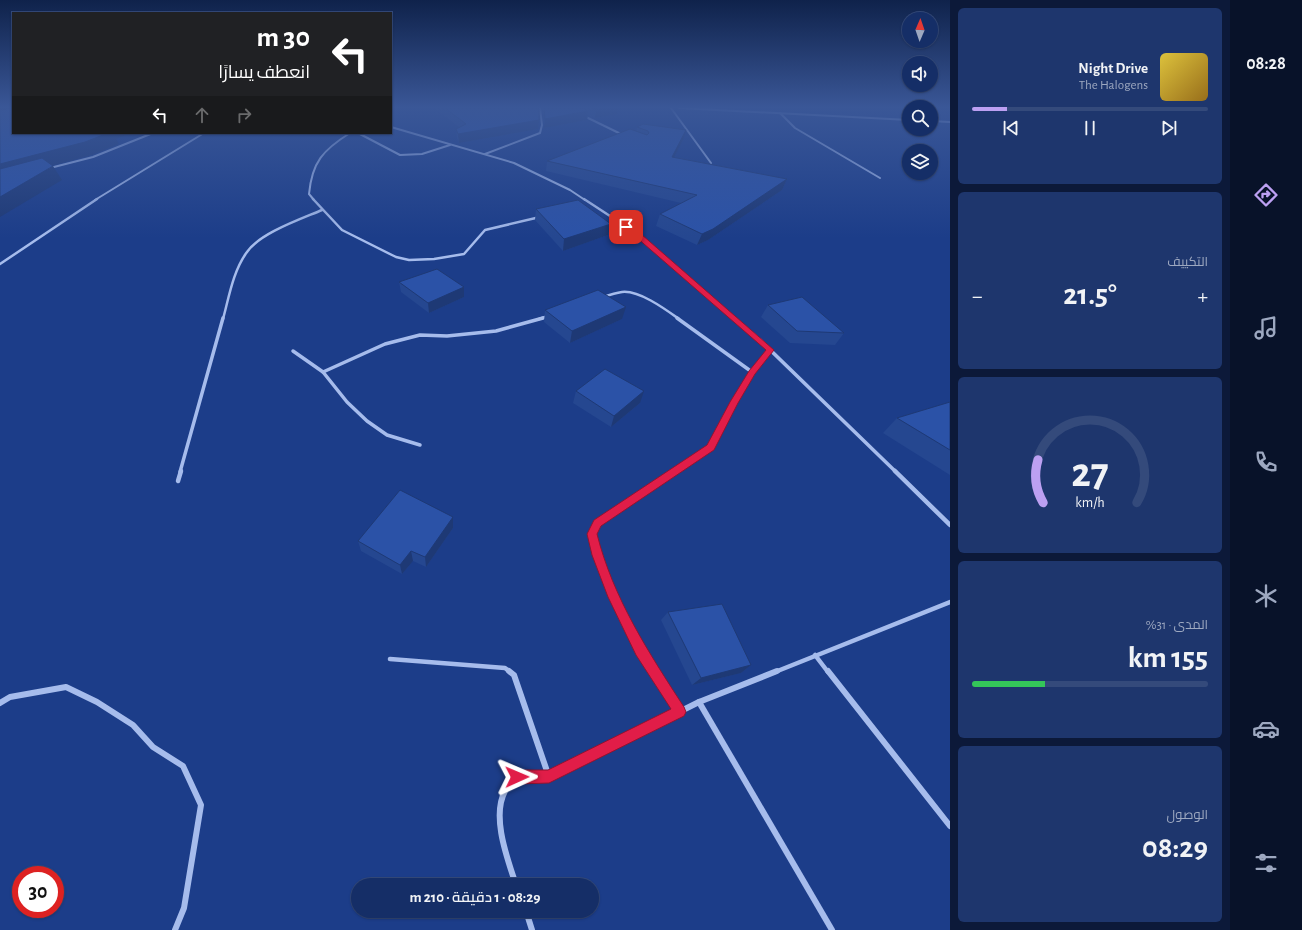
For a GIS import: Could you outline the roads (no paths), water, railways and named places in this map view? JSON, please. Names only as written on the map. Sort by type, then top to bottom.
[{"type":"street","points":[[49,168],[93,157],[107,151]]},
{"type":"street","points":[[0,264],[101,196],[174,151]]},
{"type":"street","points":[[325,151],[320,155],[310,177],[309,194],[322,210],[342,230],[396,257],[409,260],[434,259],[464,254],[485,230],[544,216]]},
{"type":"street","points":[[391,151],[403,156],[429,151]]},
{"type":"street","points":[[474,151],[502,158],[570,190],[639,235],[770,350],[950,525]]},
{"type":"street","points":[[484,154],[491,151]]},
{"type":"street","points":[[703,151],[711,163]]},
{"type":"street","points":[[835,151],[880,178]]},
{"type":"street","points":[[583,206],[590,204]]},
{"type":"street","points":[[178,481],[235,275],[247,251],[266,235],[322,210]]},
{"type":"street","points":[[597,299],[623,292],[638,295],[664,308],[752,372]]},
{"type":"street","points":[[323,372],[385,344],[413,336],[447,336],[496,332],[554,314]]},
{"type":"street","points":[[680,712],[640,651],[613,597],[597,555],[592,534],[598,523],[711,447],[734,402],[752,372],[770,350]]},
{"type":"street","points":[[293,351],[323,372],[347,402],[367,421],[387,435],[420,445]]},
{"type":"street","points":[[514,878],[499,823],[504,793],[517,777],[549,776],[699,702],[950,602]]},
{"type":"street","points":[[815,655],[950,826]]},
{"type":"street","points":[[390,659],[505,668],[514,675],[549,776]]},
{"type":"street","points":[[0,703],[10,697],[66,687],[97,702],[133,725],[153,746],[183,766],[201,805],[184,908],[175,930]]},
{"type":"street","points":[[699,702],[832,930]]},
{"type":"street","points":[[528,918],[532,930]]}]
